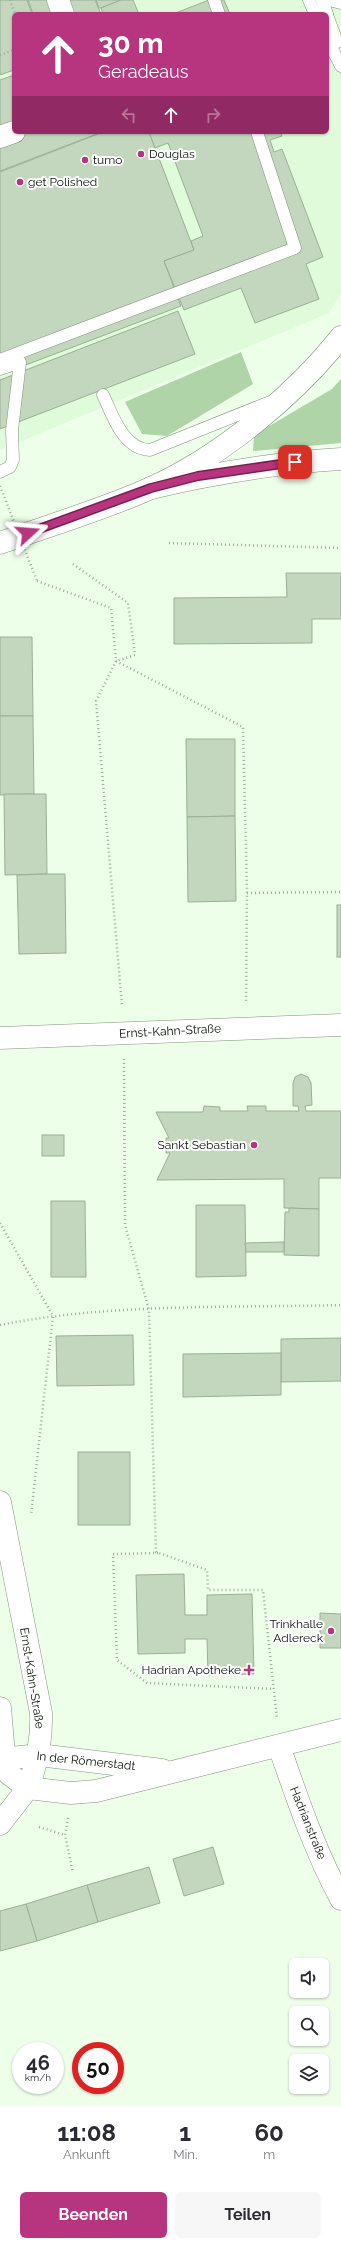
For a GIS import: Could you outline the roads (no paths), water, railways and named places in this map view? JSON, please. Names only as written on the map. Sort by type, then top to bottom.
[{"type":"main road","points":[[58,0],[62,12]]},
{"type":"main road","points":[[61,0],[65,12]]},
{"type":"main road","points":[[0,123],[12,119]]},
{"type":"main road","points":[[0,137],[12,133]]},
{"type":"main road","points":[[151,488],[206,456],[246,429],[289,394],[341,337]]},
{"type":"main road","points":[[0,543],[151,488],[198,476],[246,468],[341,460]]},
{"type":"main road","name":"Ernst-Kahn-Straße","points":[[0,1038],[124,1043],[246,1028],[341,1025]]},
{"type":"main road","name":"Ernst-Kahn-Straße","points":[[0,1502],[41,1713],[42,1735],[39,1755],[28,1788]]},
{"type":"main road","points":[[0,1708],[2,1765],[9,1774],[28,1788],[0,1824]]},
{"type":"main road","name":"In der Römerstadt","points":[[28,1788],[71,1793],[96,1791],[341,1730]]},
{"type":"main road","name":"Hadrianstraße","points":[[279,1746],[301,1807],[341,1899]]},
{"type":"main road","name":"In der Römerstadt","points":[[2,1765],[18,1756],[39,1755],[175,1771]]},
{"type":"lane","points":[[214,0],[218,12]]},
{"type":"lane","points":[[309,0],[314,12]]},
{"type":"lane","points":[[322,0],[326,12]]},
{"type":"lane","points":[[329,0],[341,3]]},
{"type":"lane","points":[[329,24],[332,40],[341,66]]},
{"type":"lane","points":[[0,360],[295,248],[258,134]]},
{"type":"lane","points":[[0,369],[20,362],[12,430],[13,460],[10,467],[0,472]]},
{"type":"lane","points":[[102,395],[121,430],[131,444],[140,450],[150,450],[289,394]]},
{"type":"place","name":"Douglas","points":[[141,154]]},
{"type":"place","name":"tumo","points":[[85,160]]},
{"type":"place","name":"get Polished","points":[[20,182]]},
{"type":"place","name":"Sankt Sebastian","points":[[254,1145]]},
{"type":"place","name":"Trinkhalle Adlereck","points":[[331,1631]]},
{"type":"place","name":"Hadrian Apotheke","points":[[249,1670]]}]
